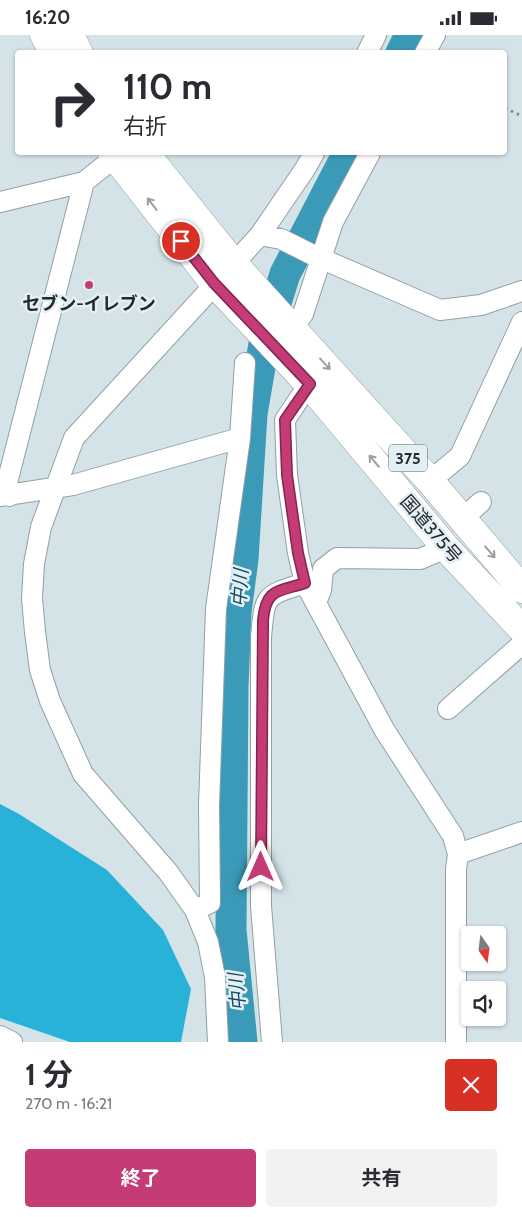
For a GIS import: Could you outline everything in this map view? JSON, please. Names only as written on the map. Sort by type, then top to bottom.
[{"type":"highway","points":[[44,35],[52,50]]},
{"type":"highway","points":[[70,35],[78,50]]},
{"type":"highway","name":"国道375号","points":[[113,155],[214,283],[304,378],[446,549],[522,629]]},
{"type":"highway","name":"国道375号","points":[[147,155],[234,264],[430,481],[472,511],[521,587]]},
{"type":"street","points":[[368,50],[376,35]]},
{"type":"street","points":[[427,50],[435,35]]},
{"type":"street","points":[[0,201],[84,182],[113,155]]},
{"type":"street","points":[[218,1042],[215,977],[208,942],[195,910],[168,872],[83,774],[50,701],[40,670],[32,598],[34,564],[41,527],[74,438],[260,235],[313,155]]},
{"type":"street","points":[[292,328],[303,314],[317,257],[332,222],[369,155]]},
{"type":"street","points":[[84,182],[4,496],[54,488],[102,477],[240,438]]},
{"type":"street","points":[[260,235],[281,239],[317,257],[440,310],[481,305],[522,291]]},
{"type":"street","points":[[430,481],[460,456],[522,323]]},
{"type":"street","points":[[195,910],[210,903],[209,805],[216,609],[240,438],[245,363]]},
{"type":"street","points":[[304,378],[285,420],[287,475],[298,553],[305,583],[385,731],[453,837],[458,854],[456,869],[456,1042]]},
{"type":"street","points":[[316,603],[321,590],[323,569],[337,558],[420,559],[446,549]]},
{"type":"street","points":[[272,1042],[261,906],[261,637],[264,603],[268,598],[272,594],[305,583]]},
{"type":"street","points":[[448,709],[522,644]]},
{"type":"street","points":[[458,854],[522,832]]},
{"type":"street","points":[[0,1037],[12,1042]]},
{"type":"path","points":[[507,109],[522,115]]},
{"type":"shaded area","points":[[0,804],[107,870],[163,930],[191,989],[181,1042],[70,1042],[0,1018]]},
{"type":"waterway","name":"中川","points":[[402,50],[410,35]]},
{"type":"waterway","name":"中川","points":[[242,1042],[231,930],[233,687],[236,612],[243,559],[252,414],[265,338],[285,274],[347,155]]},
{"type":"place","name":"セブン-イレブン","points":[[89,285]]},
{"type":"route","points":[[181,241],[214,283],[310,384],[285,420],[287,475],[298,553],[305,583],[272,594],[264,603],[261,637],[261,867]]}]
